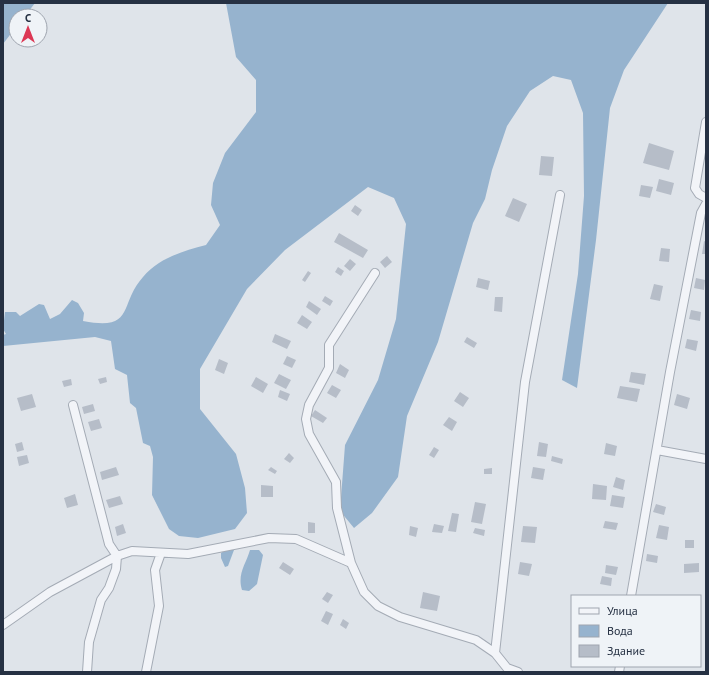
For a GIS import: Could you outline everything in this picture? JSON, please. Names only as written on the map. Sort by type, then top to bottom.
[{"type":"street","points":[[706,122],[696,188],[699,194],[706,198]]},
{"type":"street","points":[[495,653],[525,382],[560,195]]},
{"type":"street","points":[[631,595],[701,213],[706,204]]},
{"type":"street","points":[[375,273],[329,345],[329,368],[309,405],[306,419],[309,434],[336,482],[337,508],[351,563],[364,592],[378,606],[400,616],[476,640],[495,653],[507,668],[518,672]]},
{"type":"street","points":[[73,405],[109,544],[117,556],[116,569],[109,588],[100,600],[89,642],[87,672]]},
{"type":"street","points":[[657,450],[706,459]]},
{"type":"street","points":[[3,625],[50,592],[117,556],[132,551],[161,554],[188,554],[269,538],[296,539],[351,563]]},
{"type":"street","points":[[146,672],[159,606],[155,570],[161,554]]},
{"type":"water","points":[[3,3],[35,3],[31,8],[8,8],[8,37],[3,44]]},
{"type":"water","points":[[226,3],[668,3],[624,70],[610,108],[596,240],[577,388],[562,380],[578,274],[584,196],[583,113],[571,80],[553,76],[530,91],[507,126],[492,170],[485,199],[473,223],[438,342],[407,416],[398,477],[372,513],[354,528],[340,511],[345,445],[378,380],[396,319],[406,224],[394,198],[368,187],[285,250],[247,289],[200,369],[200,409],[236,454],[245,488],[247,513],[235,529],[198,538],[179,536],[169,529],[152,495],[153,457],[150,446],[143,443],[136,408],[130,403],[127,375],[115,369],[111,341],[95,337],[3,346],[3,335],[6,334],[3,329],[5,312],[16,312],[20,316],[39,304],[44,305],[50,319],[60,314],[72,300],[78,303],[84,313],[83,321],[100,323],[111,322],[119,319],[124,313],[135,287],[149,270],[172,256],[206,245],[220,225],[211,205],[213,183],[225,153],[256,112],[256,80],[236,57]]},
{"type":"water","points":[[234,550],[228,566],[225,567],[221,558],[221,553],[224,551]]},
{"type":"water","points":[[250,550],[259,550],[263,555],[257,584],[249,591],[242,590],[241,574]]},
{"type":"building","points":[[649,143],[674,151],[669,170],[643,163]]},
{"type":"building","points":[[541,156],[554,157],[552,176],[539,175]]},
{"type":"building","points":[[659,179],[674,183],[671,195],[656,191]]},
{"type":"building","points":[[641,185],[653,187],[650,198],[639,196]]},
{"type":"building","points":[[513,198],[527,204],[519,222],[505,216]]},
{"type":"building","points":[[355,205],[362,210],[358,216],[351,211]]},
{"type":"building","points":[[339,233],[368,250],[363,258],[334,242]]},
{"type":"building","points":[[704,241],[706,242],[706,254],[702,254]]},
{"type":"building","points":[[661,248],[670,249],[669,262],[659,261]]},
{"type":"building","points":[[387,256],[392,262],[385,268],[380,262]]},
{"type":"building","points":[[350,259],[356,264],[350,271],[344,266]]},
{"type":"building","points":[[338,267],[344,271],[341,276],[335,272]]},
{"type":"building","points":[[308,271],[311,273],[305,282],[302,280]]},
{"type":"building","points":[[478,278],[490,281],[488,290],[476,287]]},
{"type":"building","points":[[696,278],[705,280],[704,290],[694,288]]},
{"type":"building","points":[[654,284],[663,286],[660,301],[650,299]]},
{"type":"building","points":[[325,296],[333,301],[330,306],[322,301]]},
{"type":"building","points":[[495,297],[503,297],[502,312],[494,311]]},
{"type":"building","points":[[309,301],[321,309],[317,315],[306,307]]},
{"type":"building","points":[[691,310],[701,312],[700,321],[689,319]]},
{"type":"building","points":[[302,315],[312,322],[307,329],[297,323]]},
{"type":"building","points":[[275,334],[291,341],[287,349],[272,342]]},
{"type":"building","points":[[467,337],[477,343],[474,348],[464,342]]},
{"type":"building","points":[[687,339],[698,341],[696,351],[685,348]]},
{"type":"building","points":[[287,356],[296,360],[292,368],[283,364]]},
{"type":"building","points":[[219,359],[228,363],[224,374],[215,370]]},
{"type":"building","points":[[340,364],[349,370],[345,378],[336,373]]},
{"type":"building","points":[[631,372],[646,374],[644,385],[629,382]]},
{"type":"building","points":[[279,374],[291,380],[286,389],[274,383]]},
{"type":"building","points":[[106,377],[107,382],[100,384],[98,379]]},
{"type":"building","points":[[256,377],[268,384],[263,393],[251,386]]},
{"type":"building","points":[[71,379],[72,385],[64,387],[62,381]]},
{"type":"building","points":[[332,385],[341,390],[336,398],[327,393]]},
{"type":"building","points":[[620,386],[640,389],[637,402],[617,398]]},
{"type":"building","points":[[280,390],[290,394],[287,401],[278,397]]},
{"type":"building","points":[[460,392],[469,398],[463,407],[454,401]]},
{"type":"building","points":[[32,394],[36,407],[21,411],[17,398]]},
{"type":"building","points":[[677,394],[690,398],[687,409],[674,405]]},
{"type":"building","points":[[93,404],[95,411],[84,414],[82,407]]},
{"type":"building","points":[[315,410],[327,418],[323,423],[311,416]]},
{"type":"building","points":[[449,417],[457,422],[452,431],[443,425]]},
{"type":"building","points":[[99,419],[102,428],[91,431],[88,422]]},
{"type":"building","points":[[22,442],[24,450],[17,452],[15,444]]},
{"type":"building","points":[[539,442],[548,444],[546,457],[537,456]]},
{"type":"building","points":[[606,443],[617,446],[615,456],[604,454]]},
{"type":"building","points":[[434,447],[439,450],[434,458],[429,455]]},
{"type":"building","points":[[289,453],[294,458],[290,463],[284,459]]},
{"type":"building","points":[[27,455],[29,463],[19,466],[17,457]]},
{"type":"building","points":[[552,456],[563,459],[562,464],[551,461]]},
{"type":"building","points":[[116,467],[119,475],[102,480],[100,472]]},
{"type":"building","points":[[271,467],[277,471],[275,474],[268,470]]},
{"type":"building","points":[[533,467],[545,469],[543,480],[531,478]]},
{"type":"building","points":[[492,468],[492,474],[484,474],[484,469]]},
{"type":"building","points":[[616,477],[625,480],[623,490],[613,487]]},
{"type":"building","points":[[593,484],[607,486],[606,500],[592,499]]},
{"type":"building","points":[[261,485],[273,486],[273,497],[261,497]]},
{"type":"building","points":[[75,494],[78,505],[67,508],[64,498]]},
{"type":"building","points":[[612,495],[625,497],[623,508],[610,506]]},
{"type":"building","points":[[120,496],[123,504],[109,508],[106,500]]},
{"type":"building","points":[[475,502],[486,504],[482,524],[471,522]]},
{"type":"building","points":[[656,504],[666,507],[664,515],[653,512]]},
{"type":"building","points":[[452,513],[459,514],[456,532],[448,531]]},
{"type":"building","points":[[605,521],[618,523],[616,530],[603,528]]},
{"type":"building","points":[[308,522],[315,523],[315,533],[308,533]]},
{"type":"building","points":[[123,524],[126,533],[117,536],[115,527]]},
{"type":"building","points":[[434,524],[444,526],[442,533],[432,532]]},
{"type":"building","points":[[659,525],[669,527],[667,540],[656,538]]},
{"type":"building","points":[[410,526],[418,528],[416,537],[409,535]]},
{"type":"building","points":[[523,526],[537,527],[535,543],[521,542]]},
{"type":"building","points":[[475,528],[485,530],[484,536],[473,533]]},
{"type":"building","points":[[685,540],[694,540],[694,548],[685,548]]},
{"type":"building","points":[[647,554],[658,556],[657,563],[646,561]]},
{"type":"building","points":[[283,562],[294,569],[290,575],[279,568]]},
{"type":"building","points":[[520,562],[532,564],[529,576],[518,574]]},
{"type":"building","points":[[699,563],[699,572],[684,573],[684,564]]},
{"type":"building","points":[[606,565],[618,567],[616,575],[605,573]]},
{"type":"building","points":[[602,576],[612,578],[611,586],[600,584]]},
{"type":"building","points":[[327,592],[333,595],[328,603],[322,599]]},
{"type":"building","points":[[423,592],[440,596],[437,611],[420,608]]},
{"type":"building","points":[[326,611],[333,614],[328,625],[321,621]]},
{"type":"building","points":[[343,619],[349,623],[346,629],[340,625]]}]
